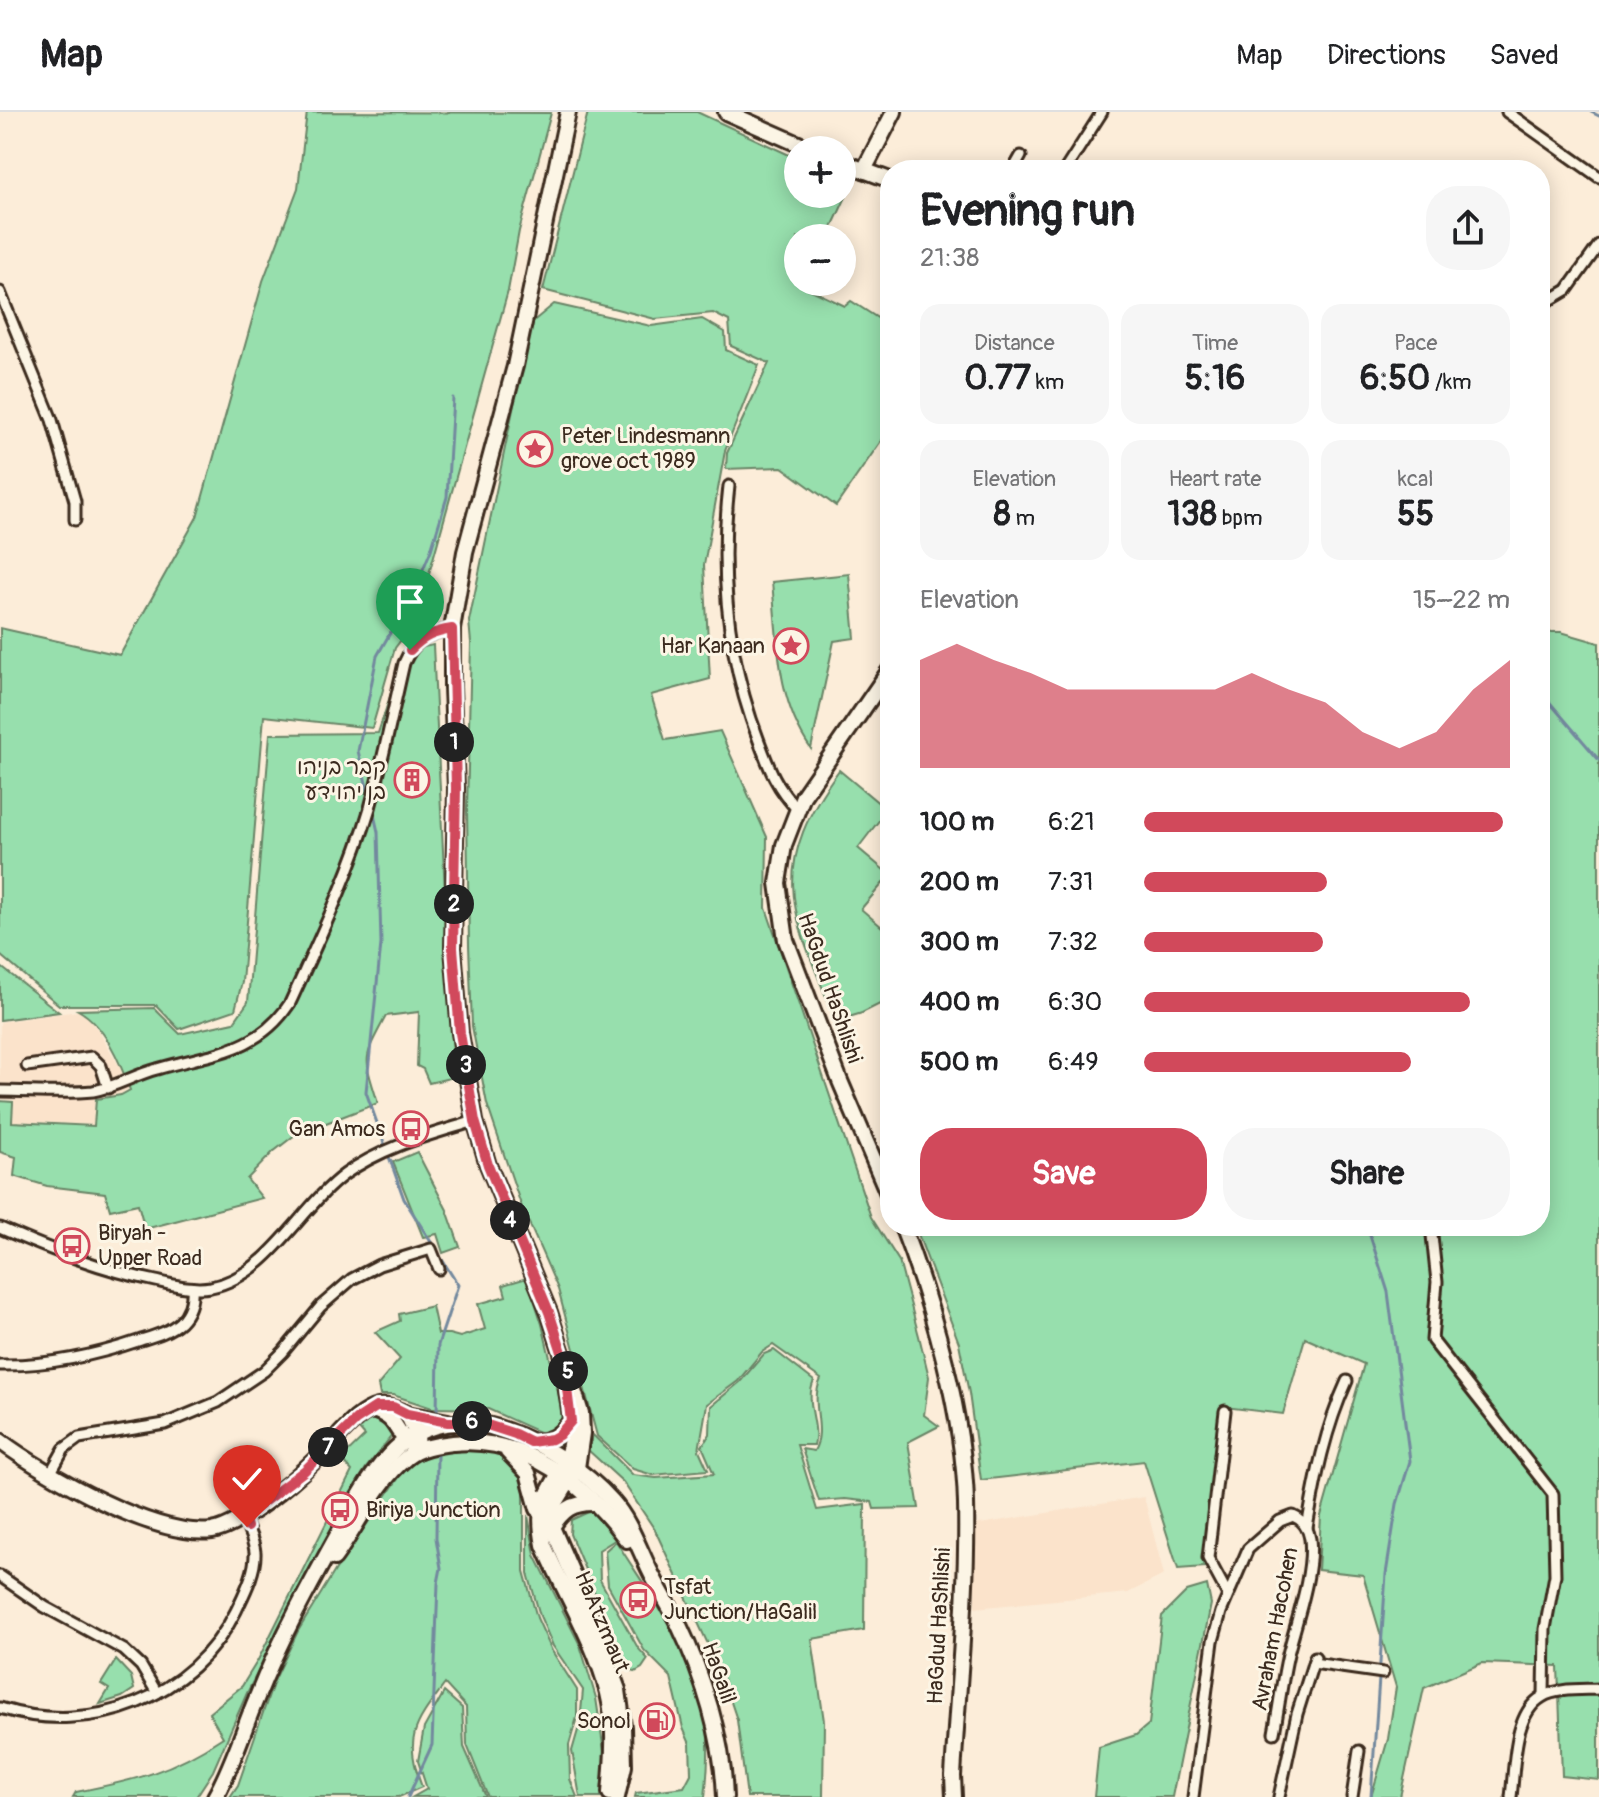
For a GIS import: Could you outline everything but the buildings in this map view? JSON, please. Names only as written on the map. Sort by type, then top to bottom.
[{"type":"main road","points":[[726,112],[784,138]]},
{"type":"main road","points":[[864,170],[894,112]]},
{"type":"main road","points":[[552,1527],[555,1504],[582,1433],[581,1413],[549,1312],[488,1165],[475,1121],[460,1033],[453,948],[456,788],[452,629],[465,552],[515,366],[568,113]]},
{"type":"main road","points":[[856,167],[880,176]]},
{"type":"main road","name":"HaGdud HaShlishi","points":[[880,684],[819,770],[798,810],[780,861],[778,883],[786,940],[880,1161]]},
{"type":"main road","name":"HaGdud HaShlishi","points":[[906,1236],[941,1354],[964,1476],[964,1570],[954,1797]]},
{"type":"main road","points":[[540,1517],[546,1492],[568,1470],[572,1432],[567,1389],[569,1374]]},
{"type":"main road","points":[[0,1441],[50,1474],[128,1512],[179,1529],[215,1530],[244,1517],[304,1471],[356,1420],[369,1410],[382,1406],[448,1422],[478,1422],[515,1434],[568,1470]]},
{"type":"main road","points":[[369,1410],[386,1414],[411,1438],[418,1450]]},
{"type":"main road","points":[[407,1414],[411,1438]]},
{"type":"main road","points":[[531,1442],[552,1439],[571,1421]]},
{"type":"main road","points":[[215,1797],[233,1762],[257,1696],[364,1488],[384,1461],[411,1438],[448,1422]]},
{"type":"main road","points":[[308,1594],[384,1484],[405,1458],[418,1450],[462,1442],[502,1446],[568,1470]]},
{"type":"main road","name":"HaAtzmaut","points":[[502,1446],[528,1473],[544,1545],[585,1633],[608,1693],[613,1740],[610,1797]]},
{"type":"main road","name":"HaGalil","points":[[568,1470],[593,1503],[607,1513],[650,1570]]},
{"type":"main road","name":"HaGalil","points":[[568,1470],[615,1503],[679,1624],[700,1674],[716,1733],[725,1797]]},
{"type":"main road","points":[[552,1527],[564,1510],[579,1503],[593,1503]]},
{"type":"main road","name":"HaAtzmaut","points":[[552,1527],[594,1624],[618,1690],[624,1766],[617,1797]]},
{"type":"street","points":[[1071,160],[1102,112]]},
{"type":"street","points":[[1507,112],[1599,177]]},
{"type":"street","points":[[1019,160],[1021,156]]},
{"type":"street","points":[[1550,300],[1567,290],[1599,245]]},
{"type":"street","points":[[0,292],[52,420],[75,501],[75,520]]},
{"type":"street","points":[[729,486],[724,526],[725,556],[730,637],[736,671],[775,783],[798,810]]},
{"type":"street","points":[[0,1091],[89,1091],[108,1088],[156,1069],[235,1049],[251,1041],[281,1017],[290,1003],[359,841],[404,663],[419,640],[452,629]]},
{"type":"street","points":[[27,1066],[92,1057],[101,1066],[108,1088]]},
{"type":"street","points":[[0,1228],[113,1271],[192,1288],[219,1285],[252,1268],[330,1186],[368,1159],[475,1121]]},
{"type":"street","points":[[1432,1236],[1437,1282],[1432,1340],[1553,1494],[1555,1575],[1545,1629],[1544,1695]]},
{"type":"street","points":[[50,1474],[64,1449],[79,1438],[165,1424],[193,1414],[242,1387],[283,1352],[329,1298],[365,1271],[431,1249],[439,1269]]},
{"type":"street","points":[[0,1365],[25,1366],[72,1360],[162,1333],[177,1325],[187,1314],[192,1288]]},
{"type":"street","points":[[1307,1528],[1328,1425],[1347,1381]]},
{"type":"street","points":[[1225,1411],[1208,1558],[1228,1595]]},
{"type":"street","name":"Avraham Hacohen","points":[[1193,1797],[1213,1641],[1228,1595],[1248,1549],[1280,1521],[1293,1516],[1307,1528],[1310,1541],[1274,1733]]},
{"type":"street","points":[[0,1708],[40,1718],[87,1717],[124,1708],[157,1693],[199,1662],[224,1632],[239,1603],[255,1556],[244,1517]]},
{"type":"street","points":[[0,1576],[45,1607],[124,1650],[141,1666],[157,1693]]},
{"type":"street","points":[[1279,1797],[1297,1714],[1314,1660],[1383,1673]]},
{"type":"street","points":[[1511,1797],[1521,1722],[1527,1709],[1544,1695],[1599,1689]]},
{"type":"street","points":[[1352,1797],[1359,1751]]},
{"type":"shaded area","points":[[78,1011],[98,1030],[121,1069],[128,1089],[121,1094],[95,1098],[93,1125],[13,1121],[14,1100],[0,1099],[0,1022]]},
{"type":"shaded area","points":[[1144,1497],[1164,1575],[1128,1593],[975,1608],[974,1525]]},
{"type":"green space","points":[[307,112],[551,113],[519,231],[508,291],[416,620],[395,648],[372,728],[264,716],[242,982],[235,1010],[179,1029],[156,1005],[59,1005],[0,955],[0,628],[120,655],[197,517],[263,281],[298,188]]},
{"type":"green space","points":[[588,112],[697,112],[784,152],[784,208],[841,208],[833,224],[784,224],[784,296],[824,296],[845,306],[851,301],[880,320],[880,442],[836,506],[782,467],[726,469],[727,453],[769,363],[731,346],[729,321],[713,313],[655,319],[543,290]]},
{"type":"green space","points":[[554,304],[651,326],[702,319],[725,332],[726,350],[759,365],[725,451],[704,565],[710,679],[651,695],[665,740],[720,731],[767,837],[766,908],[871,1217],[880,1236],[883,1236],[899,1261],[929,1377],[924,1415],[939,1426],[908,1442],[919,1508],[874,1509],[872,1502],[845,1499],[819,1501],[802,1449],[814,1451],[818,1442],[817,1398],[821,1379],[773,1345],[762,1352],[738,1381],[707,1404],[699,1450],[708,1470],[653,1475],[633,1469],[597,1436],[558,1289],[521,1205],[487,1104],[472,1026],[467,809],[469,621],[531,323]]},
{"type":"green space","points":[[849,574],[855,638],[834,641],[811,749],[791,710],[785,690],[772,582]]},
{"type":"green space","points":[[1550,632],[1561,632],[1599,643],[1599,1780],[1562,1776],[1558,1666],[1482,1663],[1424,1688],[1400,1797],[1371,1797],[1388,1739],[1396,1687],[1363,1575],[1318,1570],[1321,1516],[1364,1364],[1305,1338],[1283,1414],[1225,1407],[1205,1567],[1178,1569],[1144,1461],[981,1480],[959,1343],[919,1236],[1550,1236]]},
{"type":"green space","points":[[433,645],[454,1077],[429,1083],[423,1069],[417,1066],[419,1012],[386,1016],[368,1058],[378,1103],[295,1135],[273,1152],[247,1179],[262,1198],[145,1229],[138,1204],[110,1210],[105,1193],[47,1186],[14,1176],[16,1157],[0,1152],[0,1101],[13,1102],[12,1122],[94,1126],[96,1099],[121,1095],[130,1090],[104,1035],[78,1010],[154,1008],[180,1034],[234,1022],[248,1002],[270,734],[378,733],[405,651]]},
{"type":"green space","points":[[839,770],[880,804],[880,819],[858,848],[880,867],[880,887],[861,909],[880,925],[880,1004],[836,1021],[808,952],[794,894],[794,867],[801,837]]},
{"type":"green space","points":[[0,966],[59,1012],[0,1020]]},
{"type":"green space","points":[[417,1152],[447,1210],[460,1247],[443,1253],[437,1234],[423,1237],[393,1162]]},
{"type":"green space","points":[[527,1278],[542,1324],[563,1413],[560,1425],[552,1431],[541,1433],[488,1409],[432,1408],[393,1395],[380,1395],[378,1385],[400,1359],[375,1332],[400,1321],[399,1314],[432,1306],[438,1334],[460,1337],[485,1329],[478,1304],[506,1296],[503,1285]]},
{"type":"green space","points":[[774,1350],[814,1381],[811,1397],[814,1445],[797,1445],[817,1510],[865,1504],[864,1630],[812,1639],[824,1721],[823,1797],[747,1797],[737,1720],[721,1672],[655,1530],[623,1482],[588,1450],[593,1435],[633,1475],[656,1478],[714,1474],[702,1446],[710,1434],[711,1406],[740,1382],[764,1354]]},
{"type":"green space","points":[[375,1419],[382,1419],[393,1434],[366,1468],[345,1502],[247,1693],[213,1771],[196,1797],[73,1797],[76,1792],[135,1779],[169,1767],[223,1737],[209,1713],[242,1686],[258,1660],[352,1471],[341,1459],[365,1436],[359,1429]]},
{"type":"green space","points":[[447,1445],[502,1450],[515,1462],[524,1484],[524,1571],[537,1618],[552,1651],[577,1690],[577,1717],[569,1745],[570,1779],[577,1797],[488,1797],[467,1745],[466,1707],[445,1684],[415,1732],[413,1755],[422,1787],[399,1797],[230,1797],[238,1785],[274,1681],[298,1631],[336,1569],[400,1476],[418,1459]]},
{"type":"green space","points":[[595,1509],[621,1536],[599,1550],[600,1580],[638,1648],[648,1659],[635,1672],[626,1667],[570,1534],[571,1520]]},
{"type":"green space","points":[[528,1515],[535,1555],[580,1645],[596,1698],[604,1752],[602,1797],[580,1797],[572,1751],[580,1723],[583,1690],[553,1646],[540,1616],[528,1573]]},
{"type":"green space","points":[[616,1541],[670,1625],[701,1694],[708,1736],[705,1797],[635,1797],[636,1793],[684,1787],[691,1774],[690,1744],[671,1677],[644,1650],[608,1585],[605,1551]]},
{"type":"green space","points":[[1207,1585],[1211,1604],[1172,1797],[1094,1797],[1099,1747],[1136,1735],[1149,1724],[1162,1616],[1187,1591]]},
{"type":"green space","points":[[116,1660],[131,1676],[134,1689],[122,1697],[100,1704],[109,1689],[101,1684]]},
{"type":"green space","points":[[444,1692],[462,1708],[464,1747],[486,1797],[413,1797],[427,1789],[418,1761],[424,1728]]},
{"type":"waterway","points":[[1591,112],[1599,116]]},
{"type":"waterway","points":[[369,795],[358,751],[377,656],[414,591],[431,550],[447,497],[453,398]]},
{"type":"waterway","points":[[1550,703],[1599,760]]},
{"type":"waterway","points":[[373,810],[378,832],[381,944],[366,1092],[404,1199],[458,1285],[438,1345],[437,1416]]},
{"type":"waterway","points":[[1370,1236],[1388,1292],[1410,1461],[1397,1504],[1386,1574],[1371,1797]]},
{"type":"waterway","points":[[408,1797],[432,1745],[441,1568],[436,1538],[437,1452]]},
{"type":"place","name":"Peter Lindesmann grove oct 1989","points":[[535,449]]},
{"type":"place","name":"Har Kanaan","points":[[791,646]]},
{"type":"place","name":"קבר בניהו בן יהוידע","points":[[412,780]]},
{"type":"place","name":"Gan Amos","points":[[411,1129]]},
{"type":"place","name":"Biryah - Upper Road","points":[[72,1246]]},
{"type":"place","name":"Biriya Junction","points":[[340,1510]]},
{"type":"place","name":"Tsfat Junction/HaGalil","points":[[638,1600]]},
{"type":"place","name":"Sonol","points":[[657,1721]]},
{"type":"route","points":[[247,1527],[244,1517],[304,1471],[356,1420],[376,1407],[393,1407],[407,1414],[448,1422],[478,1422],[531,1442],[552,1439],[571,1421],[567,1389],[569,1374],[549,1312],[488,1165],[475,1121],[460,1033],[453,948],[456,788],[452,629],[419,640],[410,650]]}]
